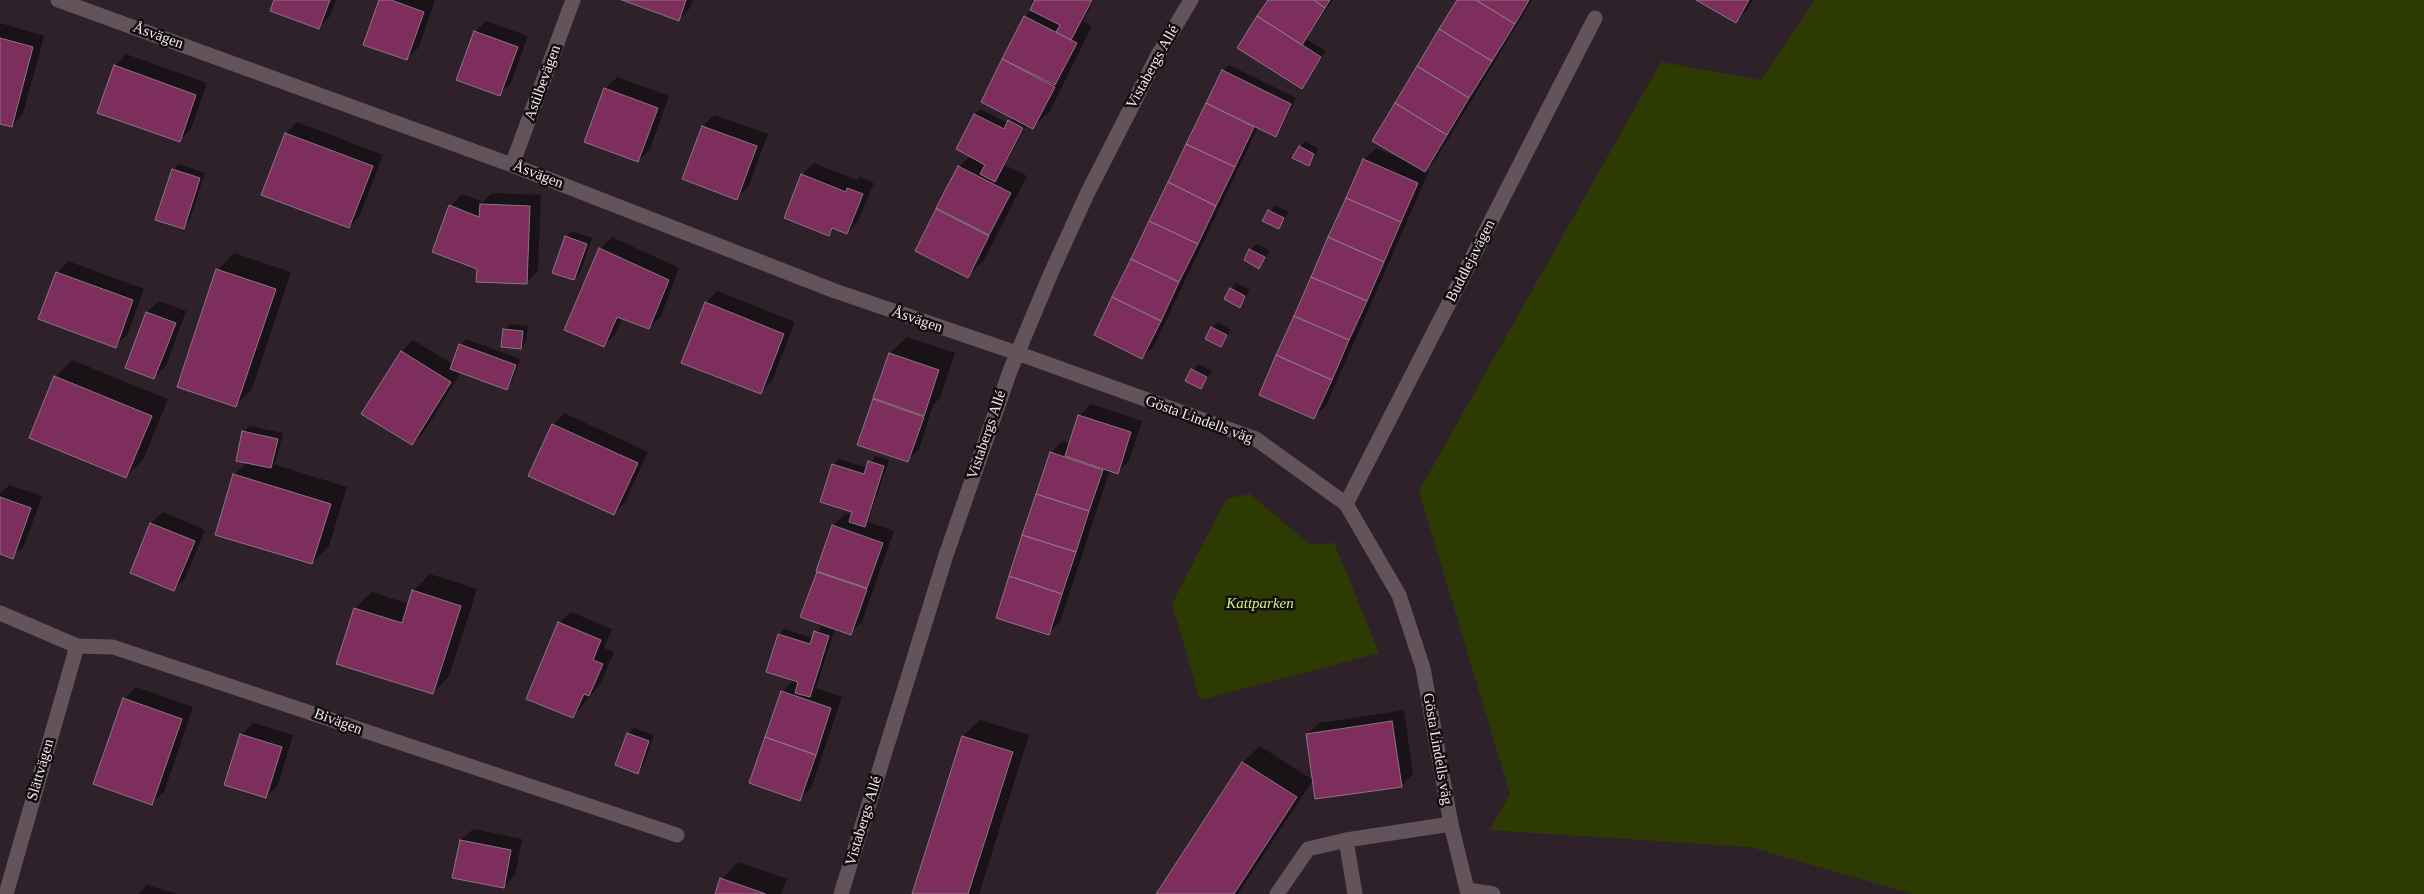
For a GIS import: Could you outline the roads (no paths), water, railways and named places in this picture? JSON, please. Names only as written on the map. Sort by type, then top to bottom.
[{"type":"street","name":"Åsvägen","points":[[58,0],[512,165],[835,291],[1017,353]]},
{"type":"street","name":"Astilbevägen","points":[[512,165],[573,0]]},
{"type":"street","name":"Vistabergs Allé","points":[[841,894],[946,555],[1017,353],[1087,194],[1158,55],[1190,0]]},
{"type":"street","name":"Buddlejavägen","points":[[1346,504],[1595,18]]},
{"type":"street","name":"Gösta Lindells väg","points":[[1017,353],[1256,440],[1346,504],[1398,595],[1423,668],[1451,824],[1468,892]]},
{"type":"street","name":"Bivägen","points":[[0,612],[76,646],[113,647],[677,835]]},
{"type":"street","name":"Slättvägen","points":[[6,894],[76,646]]},
{"type":"street","points":[[1277,894],[1308,848],[1346,840],[1451,824]]},
{"type":"street","points":[[1346,840],[1355,894]]},
{"type":"street","points":[[1468,892],[1493,894]]},
{"type":"park label","name":"Kattparken","points":[[1260,604]]}]
